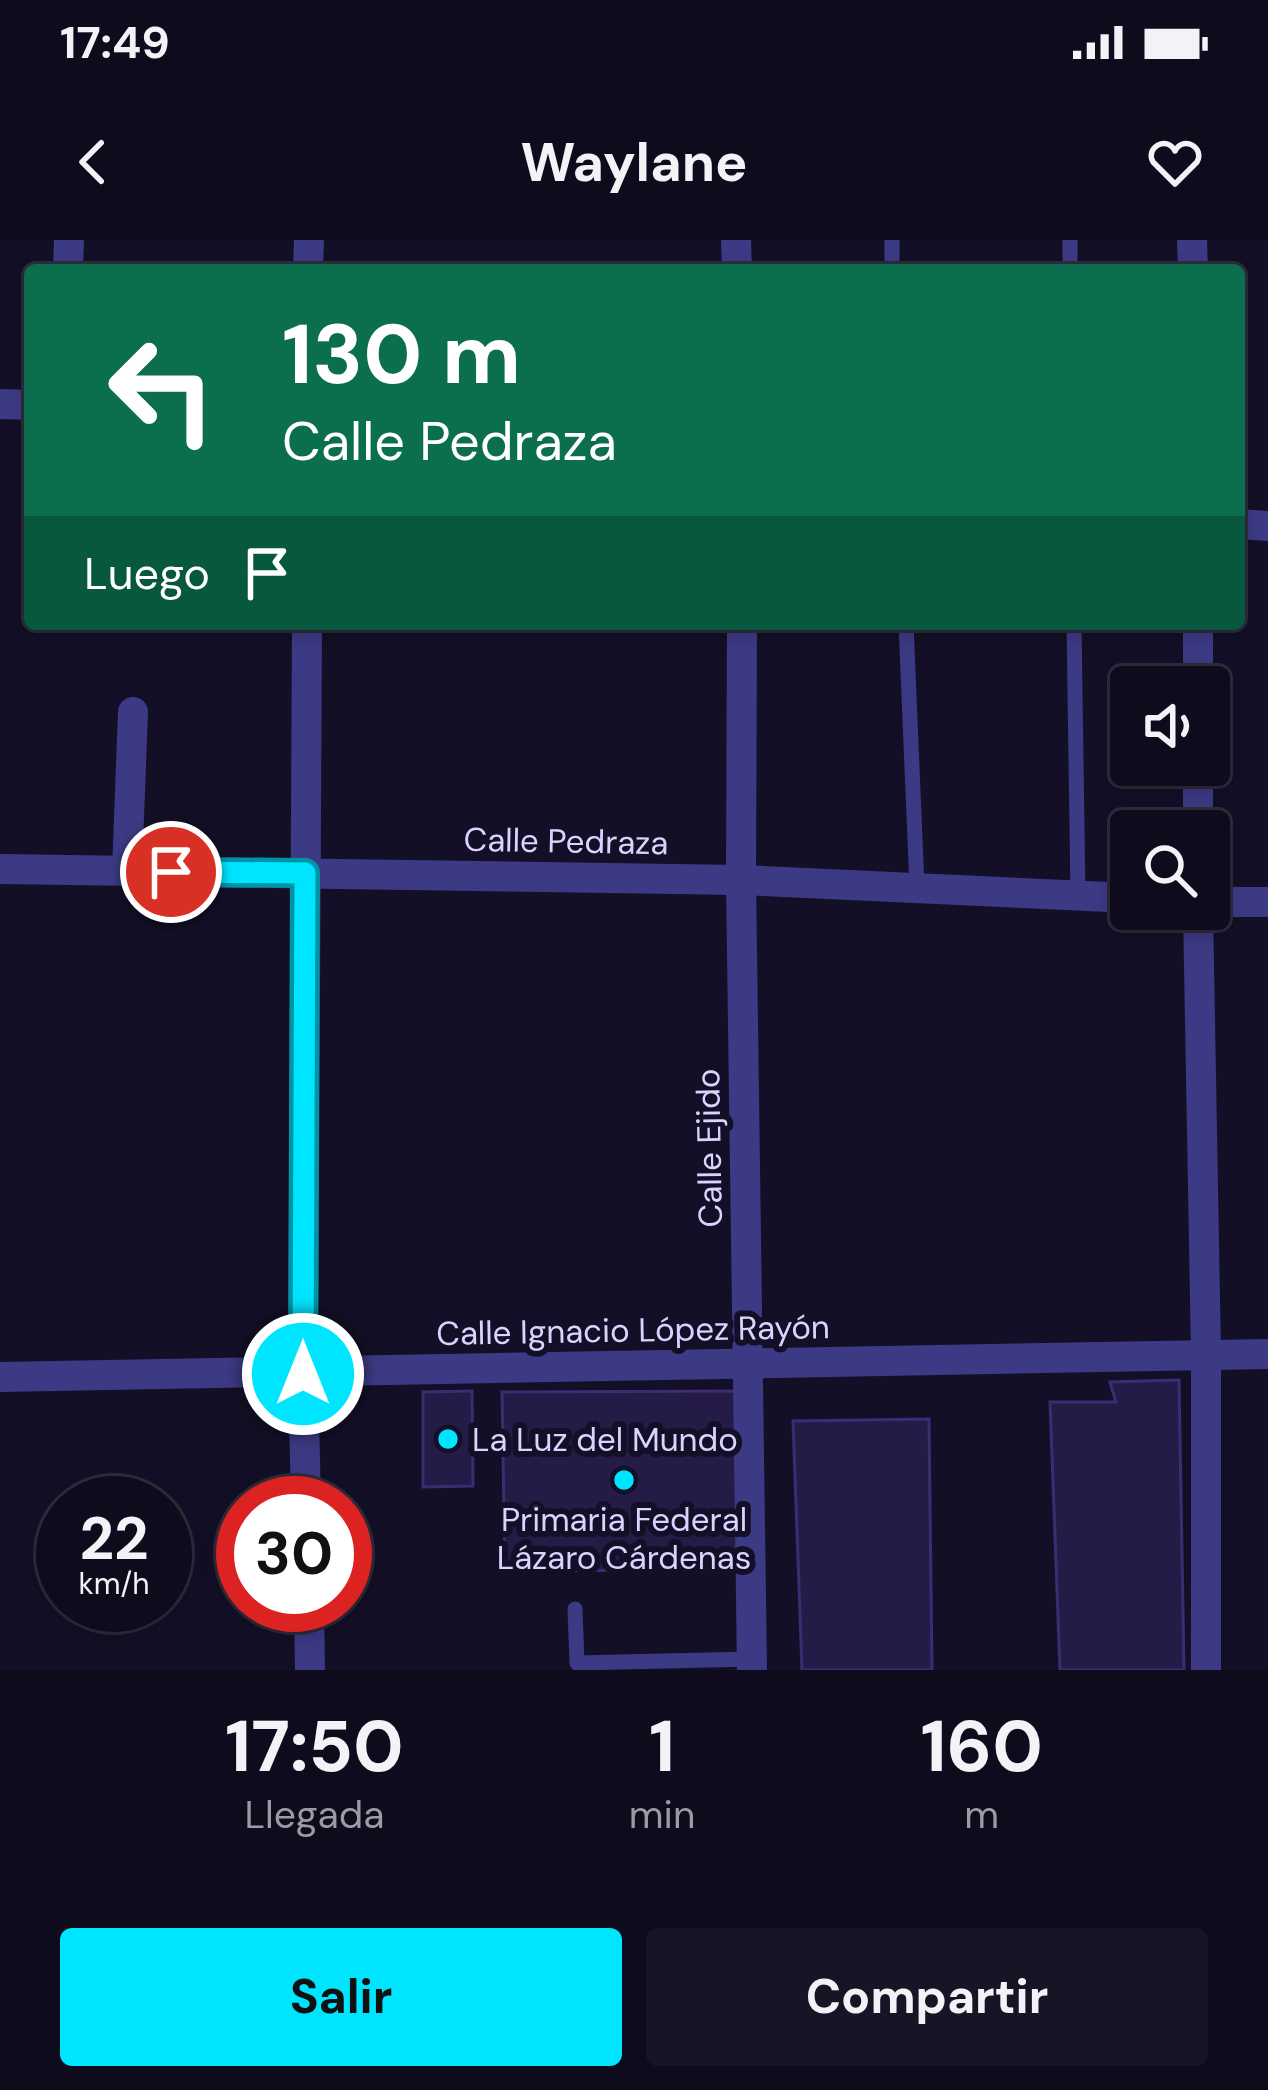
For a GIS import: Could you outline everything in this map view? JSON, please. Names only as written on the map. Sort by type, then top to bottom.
[{"type":"street","points":[[305,1476],[307,630]]},
{"type":"street","name":"Calle Ejido","points":[[742,630],[752,1665]]},
{"type":"street","points":[[1198,630],[1198,666]]},
{"type":"street","points":[[127,871],[133,712]]},
{"type":"street","name":"Calle Pedraza","points":[[0,869],[741,880],[1110,897]]},
{"type":"street","points":[[1230,902],[1268,902]]},
{"type":"street","points":[[1198,930],[1206,1670]]},
{"type":"street","name":"Calle Ignacio López Rayón","points":[[0,1377],[1268,1354]]},
{"type":"street","points":[[309,1632],[310,1670]]},
{"type":"lane","points":[[906,630],[917,887]]},
{"type":"lane","points":[[1074,630],[1078,896]]},
{"type":"lane","points":[[575,1609],[577,1663],[752,1665]]},
{"type":"building","points":[[1179,1380],[1184,1670],[1060,1670],[1050,1402],[1116,1402],[1110,1382]]},
{"type":"building","name":"La Luz del Mundo","points":[[472,1391],[473,1486],[423,1487],[423,1392]]},
{"type":"building","name":"Primaria Federal Lázaro Cárdenas","points":[[744,1391],[744,1568],[505,1572],[502,1392]]},
{"type":"building","points":[[929,1419],[932,1670],[802,1670],[793,1421]]},
{"type":"place","name":"La Luz del Mundo","points":[[448,1439]]},
{"type":"place","name":"Primaria Federal Lázaro Cárdenas","points":[[624,1480]]},
{"type":"route","points":[[171,872],[305,873],[303,1374]]}]
